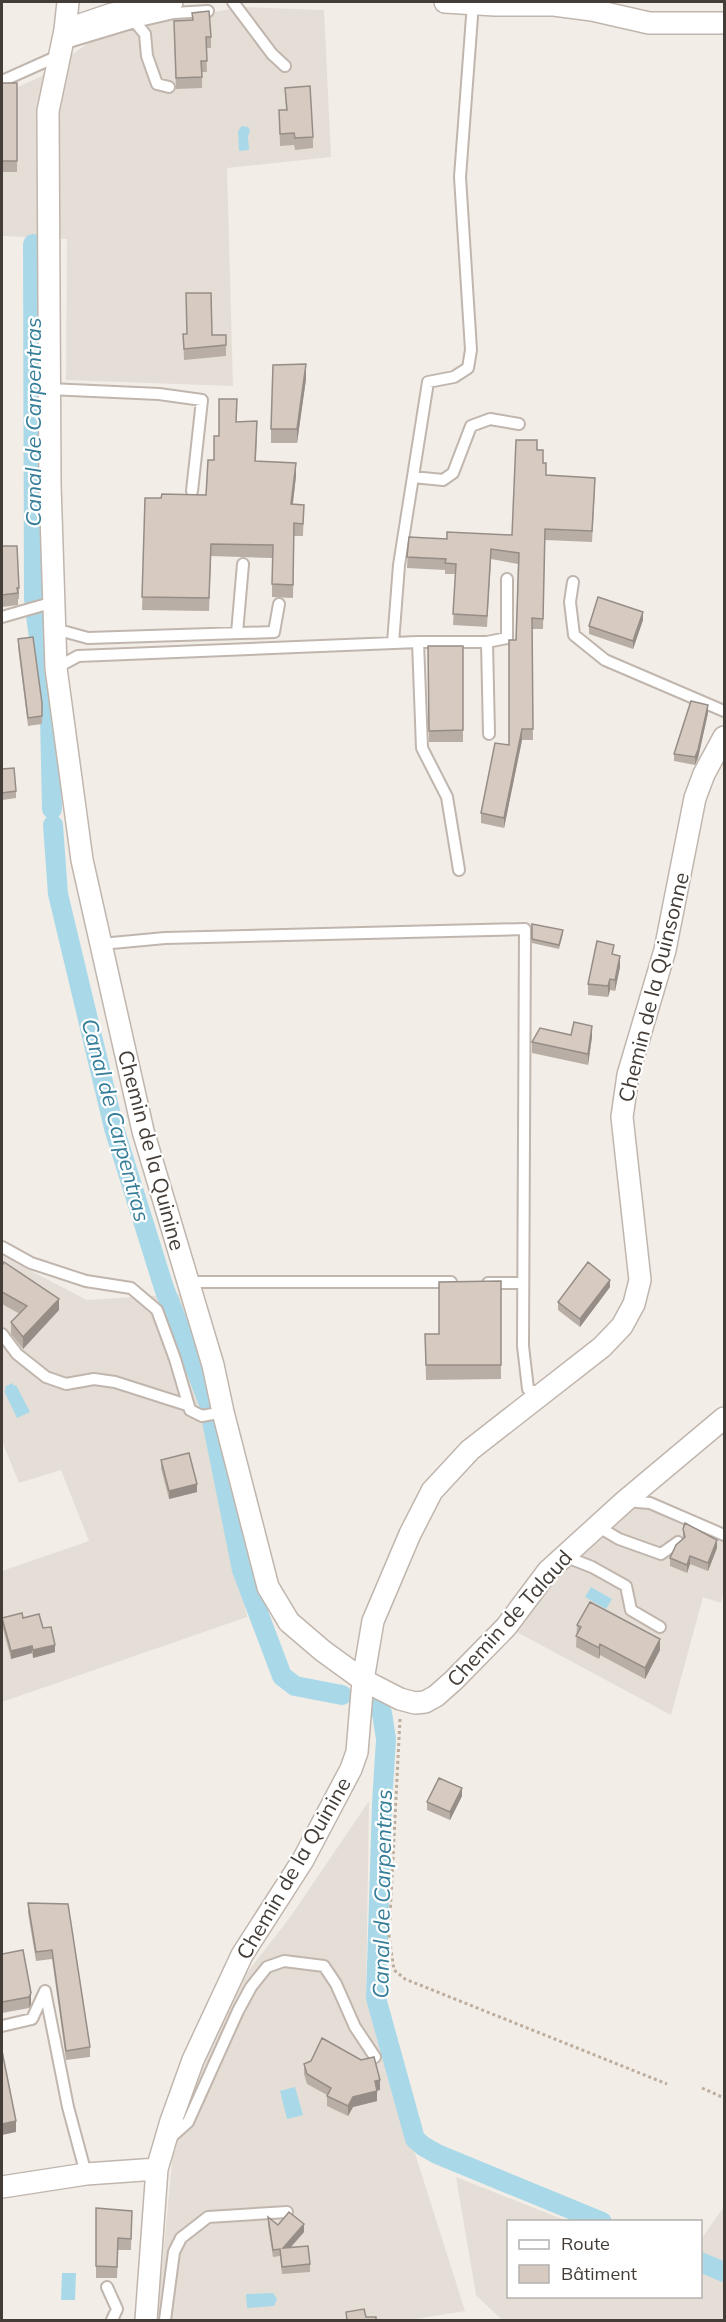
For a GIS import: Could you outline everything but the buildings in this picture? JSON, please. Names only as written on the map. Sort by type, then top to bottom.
[{"type":"street","name":"Chemin de la Quinine","points":[[68,2],[48,111],[49,389],[56,668],[82,860],[142,1131],[213,1365],[268,1587],[289,1622],[323,1651],[363,1680],[357,1752],[351,1769],[303,1860],[242,1954],[193,2060],[157,2169],[146,2320]]},
{"type":"street","points":[[62,43],[112,14],[172,2]]},
{"type":"street","points":[[446,2],[554,5],[649,22],[724,23]]},
{"type":"street","name":"Chemin de la Quinsonne","points":[[363,1680],[374,1621],[410,1534],[432,1491],[470,1450],[602,1347],[622,1326],[634,1304],[640,1280],[622,1117],[628,1075],[665,950],[695,798],[719,760],[724,737]]},
{"type":"street","name":"Chemin de Talaud","points":[[363,1680],[400,1699],[415,1703],[425,1702],[454,1680],[506,1627],[548,1571],[563,1556],[724,1419]]},
{"type":"street","points":[[2,2187],[86,2174],[157,2169]]},
{"type":"lane","points":[[233,2],[272,54],[285,66]]},
{"type":"lane","points":[[393,643],[399,565],[428,382],[454,377],[468,368],[471,350],[460,177],[473,3]]},
{"type":"lane","points":[[2,81],[62,43],[174,13],[208,11]]},
{"type":"lane","points":[[135,22],[145,34],[147,56],[157,84],[169,87]]},
{"type":"lane","points":[[49,389],[159,394],[202,399],[192,491]]},
{"type":"lane","points":[[413,477],[443,480],[453,473],[471,426],[490,419],[519,424]]},
{"type":"lane","points":[[237,633],[243,564]]},
{"type":"lane","points":[[56,668],[78,656],[418,642],[487,642],[507,638],[507,579]]},
{"type":"lane","points":[[573,582],[570,602],[574,635],[605,660],[724,711]]},
{"type":"lane","points":[[2,616],[54,602]]},
{"type":"lane","points":[[55,629],[88,638],[274,632],[279,604]]},
{"type":"lane","points":[[418,642],[422,748],[447,797],[459,870]]},
{"type":"lane","points":[[487,642],[489,734]]},
{"type":"lane","points":[[101,944],[165,938],[525,929],[523,1346],[528,1389],[543,1393]]},
{"type":"lane","points":[[2,1247],[31,1263],[86,1281],[131,1288],[157,1310],[175,1359],[187,1405],[196,1415],[223,1412]]},
{"type":"lane","points":[[188,1282],[464,1282]]},
{"type":"lane","points":[[476,1282],[524,1283]]},
{"type":"lane","points":[[2,1334],[17,1354],[46,1377],[66,1384],[94,1379],[116,1382],[187,1405]]},
{"type":"lane","points":[[625,1501],[650,1503],[724,1535]]},
{"type":"lane","points":[[597,1526],[619,1539],[661,1554],[678,1542]]},
{"type":"lane","points":[[563,1556],[592,1567],[626,1587],[632,1610],[660,1627]]},
{"type":"lane","points":[[165,2143],[188,2122],[238,2011],[251,1987],[267,1967],[284,1961],[324,1966],[336,1984],[355,2027],[375,2057]]},
{"type":"lane","points":[[2,2026],[32,2019],[45,1991],[68,2107],[86,2174]]},
{"type":"lane","points":[[165,2320],[174,2252],[181,2238],[208,2217],[287,2212]]},
{"type":"lane","points":[[107,2288],[117,2309],[112,2320]]},
{"type":"path","points":[[400,1699],[389,1937],[394,1970],[405,1979],[667,2084]]},
{"type":"path","points":[[702,2088],[724,2098]]},
{"type":"shaded area","points":[[242,7],[324,10],[331,157],[227,168],[233,386],[66,380],[67,239],[2,236],[2,94],[40,77],[104,32]]},
{"type":"shaded area","points":[[2,1256],[87,1300],[184,1294],[247,1617],[2,1702],[2,1571],[89,1541],[61,1470],[19,1483],[2,1441]]},
{"type":"shaded area","points":[[632,1504],[724,1538],[724,1591],[721,1603],[703,1597],[671,1715],[513,1630],[569,1567]]},
{"type":"shaded area","points":[[369,1801],[366,1999],[465,2311],[409,2320],[157,2320],[173,2152],[195,2076],[233,1991],[291,1916]]},
{"type":"shaded area","points":[[456,2177],[564,2220],[507,2220],[507,2298],[702,2298],[702,2238],[724,2207],[724,2320],[502,2320],[476,2295]]},
{"type":"water","points":[[242,126],[250,130],[249,150],[239,151],[238,131]]},
{"type":"water","points":[[12,1383],[16,1385],[30,1412],[17,1418],[4,1391],[5,1387]]},
{"type":"water","points":[[591,1587],[612,1599],[606,1609],[585,1597]]},
{"type":"water","points":[[295,2087],[303,2115],[287,2119],[280,2091]]},
{"type":"water","points":[[62,2273],[76,2273],[75,2300],[61,2300]]},
{"type":"water","points":[[273,2293],[277,2299],[274,2306],[247,2308],[246,2294]]},
{"type":"waterway","name":"Canal de Carpentras","points":[[33,244],[34,600]]},
{"type":"waterway","name":"Canal de Carpentras","points":[[36,616],[50,717],[52,809]]},
{"type":"waterway","name":"Canal de Carpentras","points":[[53,825],[58,894],[114,1128],[164,1288],[210,1406]]},
{"type":"waterway","name":"Canal de Carpentras","points":[[212,1421],[242,1570],[282,1676],[295,1686],[342,1695]]},
{"type":"waterway","name":"Canal de Carpentras","points":[[367,1698],[382,1713],[386,1739],[376,1998],[415,2139],[437,2154],[597,2220]]},
{"type":"waterway","name":"Canal de Carpentras","points":[[702,2263],[724,2272]]}]
